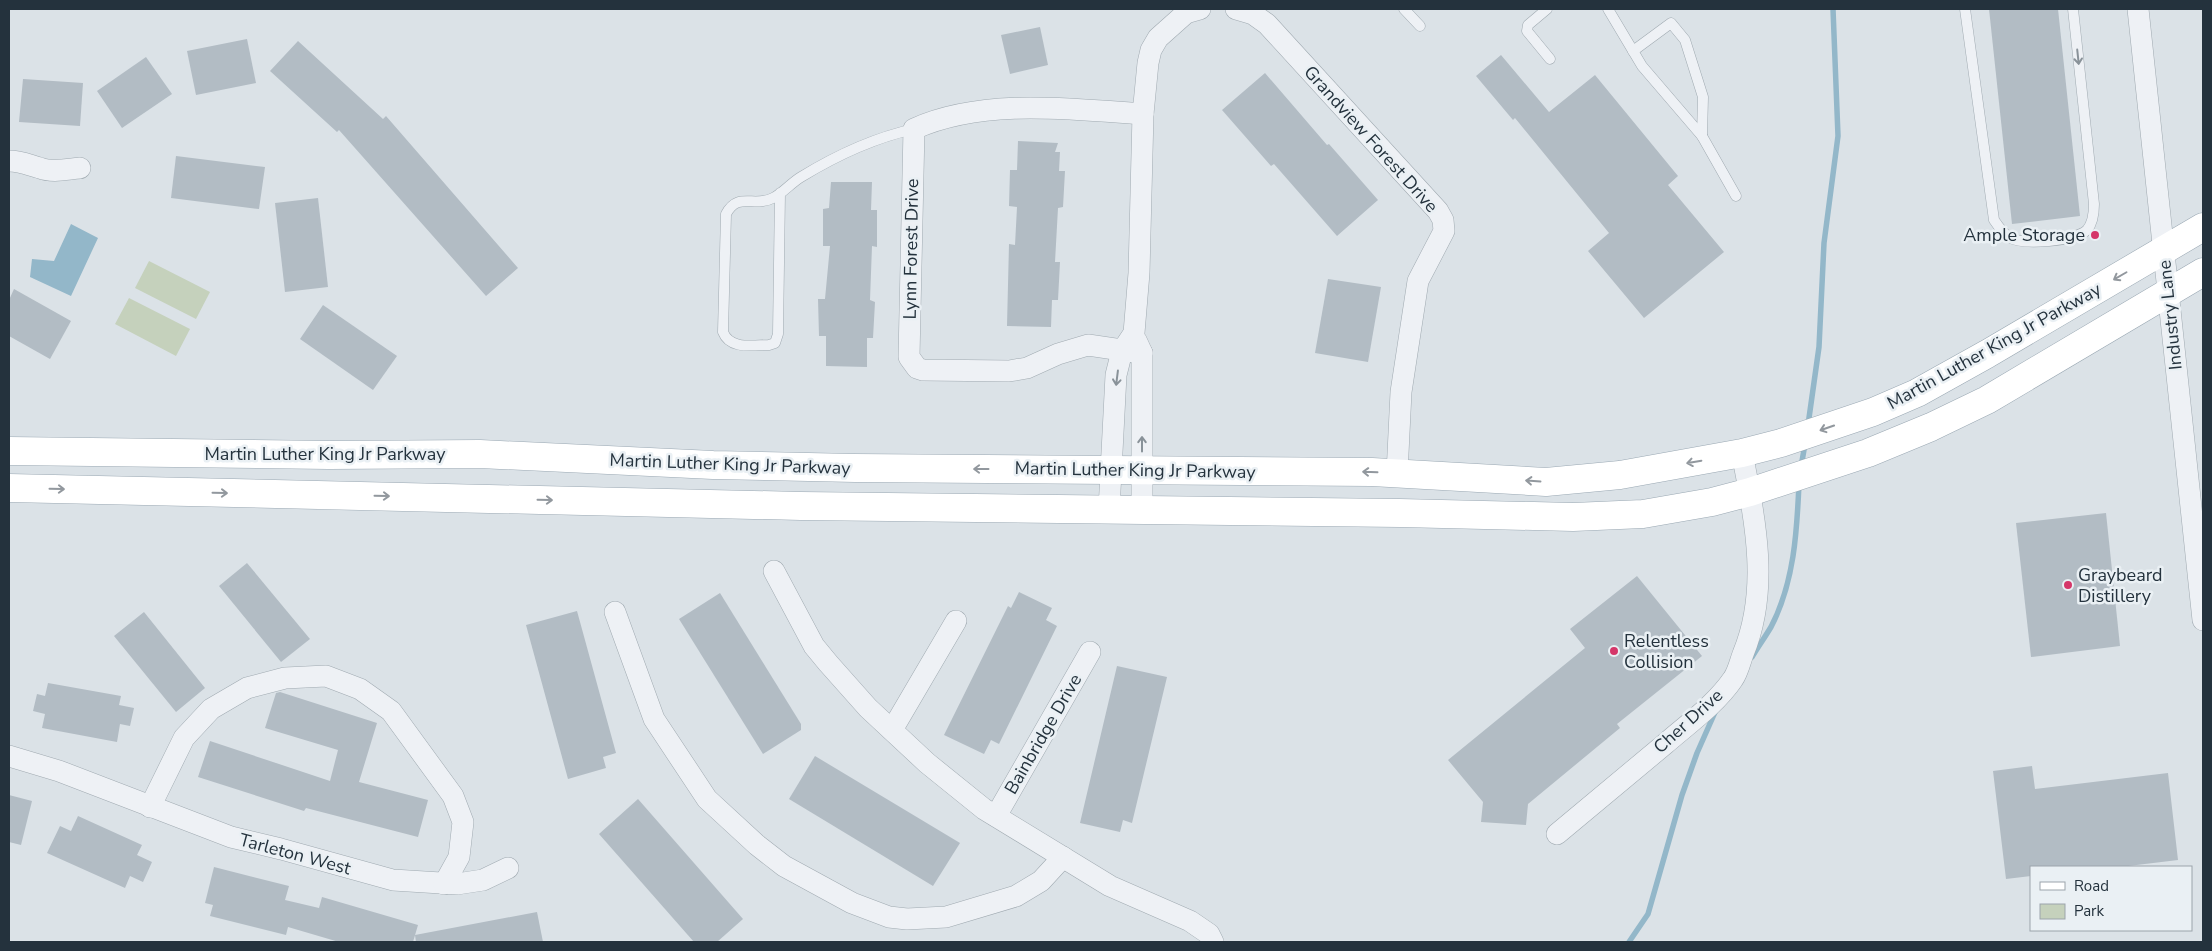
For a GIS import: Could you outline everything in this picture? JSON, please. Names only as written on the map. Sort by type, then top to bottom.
[{"type":"main road","name":"Martin Luther King Jr Parkway","points":[[9,451],[329,455],[480,454],[817,467],[1142,469],[1397,474],[1546,482],[1620,475],[1742,453],[1822,430],[1874,412],[1916,393],[2203,227]]},
{"type":"main road","points":[[9,488],[801,506],[1572,517],[1643,514],[1712,502],[1750,492],[1868,454],[1987,400],[2203,272]]},
{"type":"street","points":[[1142,510],[1142,469],[1133,346],[1139,273],[1143,114],[1148,62],[1151,50],[1158,38],[1186,14],[1200,9]]},
{"type":"street","name":"Grandview Forest Drive","points":[[1236,9],[1253,14],[1266,24],[1438,211],[1443,220],[1444,231],[1418,281],[1401,392],[1397,474]]},
{"type":"street","name":"Industry Lane","points":[[2138,9],[2162,251],[2203,620]]},
{"type":"street","points":[[914,128],[927,123],[965,115],[1029,107],[1143,114]]},
{"type":"street","name":"Lynn Forest Drive","points":[[914,128],[909,357],[913,364],[923,370],[1009,371],[1027,368],[1058,354],[1088,345],[1133,346]]},
{"type":"street","points":[[9,161],[31,163],[40,168],[56,171],[80,168]]},
{"type":"street","points":[[1109,510],[1116,375],[1133,346]]},
{"type":"street","name":"Cher Drive","points":[[1557,834],[1709,705],[1734,678],[1753,632],[1757,610],[1758,548],[1742,453]]},
{"type":"street","points":[[774,571],[814,646],[868,708],[927,764],[996,816],[1110,886],[1190,921],[1209,934],[1213,942]]},
{"type":"street","points":[[614,612],[654,720],[707,800],[757,845],[784,866],[843,898],[889,917],[907,919],[946,917],[1016,896],[1042,881],[1063,857]]},
{"type":"street","points":[[892,730],[956,620]]},
{"type":"street","name":"Bainbridge Drive","points":[[996,816],[1090,652]]},
{"type":"street","points":[[150,807],[184,738],[211,709],[247,688],[285,678],[326,676],[360,689],[391,711],[453,796],[463,822],[459,857],[444,884]]},
{"type":"street","name":"Tarleton West","points":[[9,756],[59,771],[231,837],[281,848],[393,880],[458,884],[483,880],[508,868]]},
{"type":"lane","points":[[1404,9],[1420,26]]},
{"type":"lane","points":[[1547,9],[1528,26],[1527,30],[1550,60]]},
{"type":"lane","points":[[1608,9],[1642,66],[1702,136],[1736,196]]},
{"type":"lane","points":[[1965,9],[1994,220],[2010,238],[2024,242],[2073,238],[2087,230],[2093,217],[2094,204],[2073,9]]},
{"type":"lane","points":[[1632,51],[1670,23],[1685,40],[1703,97],[1702,136]]},
{"type":"lane","points":[[780,193],[778,334],[775,343],[769,345],[733,344],[726,339],[723,332],[726,214],[730,206],[738,201],[764,201],[780,193],[837,156],[884,136],[914,128]]},
{"type":"green space","points":[[149,261],[210,292],[196,319],[135,288]]},
{"type":"green space","points":[[129,298],[190,329],[176,356],[115,324]]},
{"type":"water","points":[[71,224],[98,238],[71,296],[30,277],[32,259],[54,261]]},
{"type":"building","points":[[1989,9],[2058,9],[2080,216],[2012,224]]},
{"type":"building","points":[[1040,27],[1048,65],[1010,74],[1001,35]]},
{"type":"building","points":[[247,39],[256,83],[196,95],[187,51]]},
{"type":"building","points":[[298,41],[383,119],[386,116],[518,268],[486,296],[339,130],[337,132],[270,71]]},
{"type":"building","points":[[1501,55],[1549,112],[1595,75],[1678,176],[1668,185],[1724,252],[1644,318],[1588,251],[1609,233],[1515,118],[1513,120],[1476,76]]},
{"type":"building","points":[[146,57],[172,94],[122,128],[97,91]]},
{"type":"building","points":[[1265,73],[1327,145],[1329,144],[1378,200],[1337,236],[1274,164],[1271,166],[1222,110]]},
{"type":"building","points":[[23,79],[83,83],[80,126],[19,122]]},
{"type":"building","points":[[1018,141],[1058,143],[1055,152],[1060,152],[1059,171],[1065,171],[1063,207],[1058,208],[1055,262],[1060,262],[1058,300],[1052,300],[1051,327],[1007,326],[1009,244],[1015,245],[1017,207],[1009,206],[1010,170],[1017,170]]},
{"type":"building","points":[[176,156],[265,167],[259,209],[171,198]]},
{"type":"building","points":[[831,182],[872,182],[871,210],[877,210],[877,247],[872,246],[870,300],[875,302],[873,338],[867,338],[867,367],[826,366],[826,336],[819,336],[818,299],[825,299],[830,246],[823,246],[823,209],[829,208]]},
{"type":"building","points":[[318,198],[328,287],[285,292],[275,203]]},
{"type":"building","points":[[1328,279],[1381,287],[1368,362],[1315,353]]},
{"type":"building","points":[[14,289],[71,321],[50,359],[9,336],[9,300]]},
{"type":"building","points":[[323,305],[397,356],[373,390],[300,339]]},
{"type":"building","name":"Graybeard Distillery","points":[[2106,513],[2120,646],[2031,657],[2016,523]]},
{"type":"building","points":[[247,563],[310,639],[281,662],[219,586]]},
{"type":"building","points":[[1637,576],[1702,656],[1617,724],[1620,728],[1528,804],[1526,825],[1481,822],[1483,802],[1448,760],[1585,648],[1570,629]]},
{"type":"building","points":[[1019,592],[1052,608],[1046,620],[1057,626],[999,744],[991,740],[984,754],[944,735],[1008,606],[1011,608]]},
{"type":"building","points":[[720,593],[801,724],[801,730],[763,754],[679,619]]},
{"type":"building","points":[[577,611],[616,753],[603,757],[606,768],[568,779],[526,625]]},
{"type":"building","points":[[144,612],[205,688],[176,712],[114,636]]},
{"type":"building","points":[[1117,666],[1167,677],[1132,823],[1123,820],[1120,832],[1080,823]]},
{"type":"building","points":[[48,683],[121,696],[119,705],[134,708],[130,726],[120,724],[117,742],[42,728],[45,714],[33,711],[37,694],[45,696]]},
{"type":"building","points":[[280,692],[377,723],[359,782],[428,800],[418,837],[306,808],[304,811],[198,777],[210,741],[330,781],[338,750],[265,728],[276,693]]},
{"type":"building","points":[[815,756],[960,843],[933,886],[789,799]]},
{"type":"building","points":[[2032,766],[2035,789],[2168,773],[2178,860],[2128,866],[2030,866],[2030,876],[2006,879],[1993,771]]},
{"type":"building","points":[[9,795],[32,801],[21,845],[9,842]]},
{"type":"building","points":[[638,799],[743,919],[717,942],[694,942],[599,834]]},
{"type":"building","points":[[78,816],[142,845],[137,855],[152,862],[143,882],[130,876],[125,888],[47,853],[60,826],[71,831]]},
{"type":"building","points":[[214,867],[289,886],[285,900],[319,908],[322,897],[418,925],[413,942],[339,942],[288,927],[286,935],[210,916],[213,905],[205,903]]},
{"type":"building","points":[[537,912],[543,942],[416,942],[415,935]]},
{"type":"waterway","points":[[1808,425],[1819,347],[1824,243],[1838,136],[1833,9]]},
{"type":"waterway","points":[[1801,467],[1805,444]]},
{"type":"waterway","points":[[1752,657],[1771,627],[1785,593],[1793,557],[1799,483]]},
{"type":"waterway","points":[[1629,942],[1648,914],[1682,795],[1697,753],[1716,710]]},
{"type":"place","name":"Ample Storage","points":[[2095,235]]},
{"type":"place","name":"Graybeard Distillery","points":[[2068,585]]},
{"type":"place","name":"Relentless Collision","points":[[1614,651]]}]
